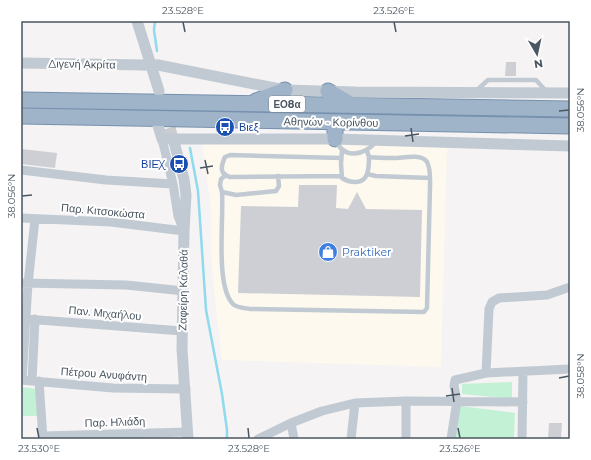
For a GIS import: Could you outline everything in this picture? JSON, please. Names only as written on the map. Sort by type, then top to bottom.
[{"type":"highway","points":[[249,104],[285,90]]},
{"type":"highway","points":[[328,91],[353,106]]},
{"type":"highway","name":"Αθηνών - Κορίνθου","points":[[21,100],[570,109]]},
{"type":"highway","name":"Αθηνών - Κορίνθου","points":[[21,116],[570,126]]},
{"type":"highway","points":[[335,122],[338,145]]},
{"type":"street","points":[[137,21],[159,91]]},
{"type":"street","name":"Διγενή Ακρίτα","points":[[21,63],[158,65],[285,90],[570,93]]},
{"type":"street","points":[[156,119],[173,184],[178,216],[184,232]]},
{"type":"street","points":[[162,138],[338,145],[377,140],[570,146]]},
{"type":"street","name":"Ζαφείρη Καλαθά","points":[[174,142],[184,179],[186,195],[182,350],[186,389],[188,435]]},
{"type":"street","points":[[21,170],[106,180],[173,184]]},
{"type":"street","name":"Παρ. Κιτσοκώστα","points":[[21,218],[111,222],[184,232]]},
{"type":"street","points":[[35,219],[24,283],[30,319],[43,438]]},
{"type":"street","points":[[24,283],[126,285],[184,291]]},
{"type":"street","points":[[486,373],[489,309],[492,302],[499,298],[547,295],[570,287]]},
{"type":"street","points":[[21,380],[30,319]]},
{"type":"street","name":"Παν. Μιχαήλου","points":[[30,319],[182,331]]},
{"type":"street","points":[[451,439],[457,401],[454,386],[455,380],[462,377],[486,373],[570,369]]},
{"type":"street","points":[[522,372],[522,439]]},
{"type":"street","name":"Πέτρου Ανυφάντη","points":[[21,380],[113,388],[186,389]]},
{"type":"street","points":[[258,439],[291,422],[322,411],[355,403],[406,401],[523,402]]},
{"type":"street","points":[[406,401],[406,439]]},
{"type":"street","points":[[351,439],[355,403]]},
{"type":"street","points":[[291,422],[294,439]]},
{"type":"street","name":"Παρ. Ηλιάδη","points":[[43,438],[188,435]]},
{"type":"lane","points":[[338,145],[346,153],[358,153],[367,151],[377,140]]},
{"type":"lane","points":[[338,145],[341,158],[342,178],[347,181],[357,182],[363,180],[367,174],[369,157],[367,151]]},
{"type":"lane","points":[[341,158],[230,155],[225,157],[221,166],[222,172],[230,176],[342,176]]},
{"type":"lane","points":[[226,175],[221,179],[220,185],[222,192],[223,276],[226,293],[232,304],[237,307],[258,309],[424,312],[427,308],[428,281],[430,178],[427,162],[422,158],[415,157],[369,157]]},
{"type":"lane","points":[[367,174],[376,176],[430,178]]},
{"type":"lane","points":[[222,192],[236,195],[276,191],[279,186],[278,176]]},
{"type":"shaded area","points":[[202,141],[447,146],[441,367],[222,360],[214,291],[211,250],[211,210]]},
{"type":"green space","points":[[21,107],[570,117],[570,120],[21,110]]},
{"type":"green space","points":[[512,382],[512,399],[462,394],[462,384]]},
{"type":"green space","points":[[21,387],[37,389],[38,416],[21,416]]},
{"type":"green space","points":[[460,406],[515,413],[514,439],[453,439]]},
{"type":"building","points":[[506,62],[516,62],[516,76],[505,76]]},
{"type":"building","points":[[21,149],[57,153],[55,168],[21,164]]},
{"type":"building","points":[[299,185],[337,185],[336,208],[348,209],[357,192],[366,209],[422,210],[420,297],[238,293],[241,206],[298,207]]},
{"type":"building","points":[[549,423],[562,423],[561,439],[548,439]]},
{"type":"waterway","points":[[155,21],[154,30],[157,51]]},
{"type":"waterway","points":[[190,148],[198,191],[206,310],[222,394],[227,439]]},
{"type":"tunnel","points":[[161,96],[174,142]]},
{"type":"place","name":"Βιεξ","points":[[225,127]]},
{"type":"place","name":"ΒΙΕΧ","points":[[179,164]]},
{"type":"place","name":"Praktiker","points":[[328,252]]}]
